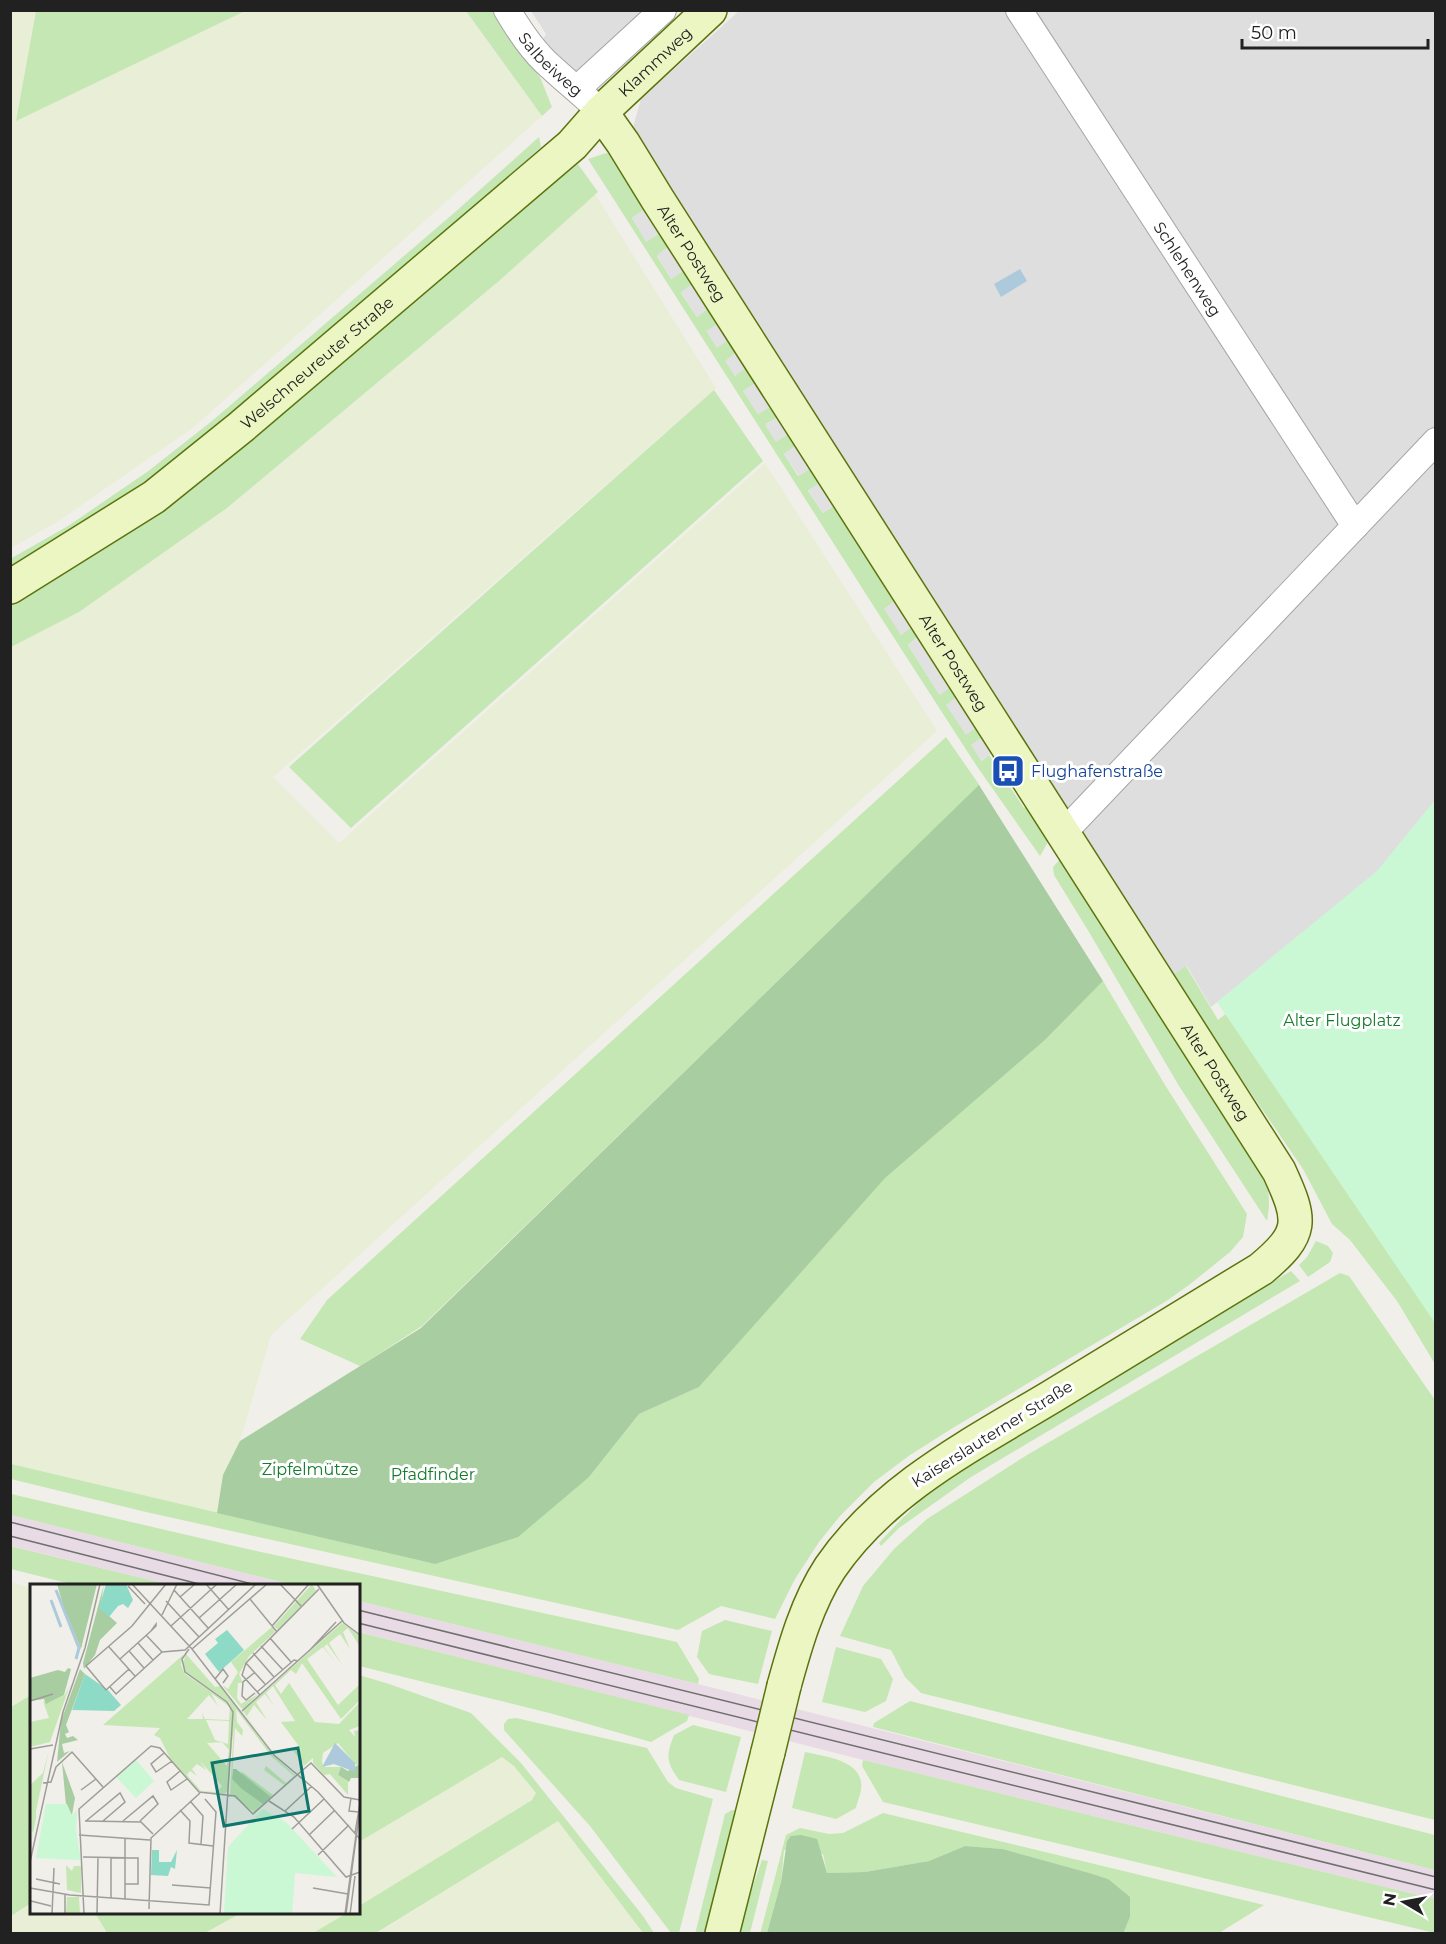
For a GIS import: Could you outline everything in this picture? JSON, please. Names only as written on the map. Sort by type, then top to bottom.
[{"type":"main road","name":"Klammweg","points":[[601,112],[710,10]]},
{"type":"main road","name":"Welschneureuter Straße","points":[[10,587],[154,497],[241,428],[572,145],[601,112]]},
{"type":"main road","name":"Alter Postweg","points":[[601,112],[623,143],[1279,1171],[1291,1198],[1295,1220]]},
{"type":"main road","name":"Kaiserslauterner Straße","points":[[722,1934],[784,1686],[803,1624],[830,1569],[862,1528],[890,1503],[944,1462],[1261,1269],[1287,1245],[1294,1231],[1295,1220]]},
{"type":"street","name":"Salbeiweg","points":[[507,10],[531,45],[549,66],[601,112]]},
{"type":"street","name":"Klammweg","points":[[577,89],[663,10]]},
{"type":"street","name":"Schlehenweg","points":[[1019,10],[1355,526]]},
{"type":"street","points":[[1062,833],[1436,441]]},
{"type":"shaded area","points":[[531,11],[645,11],[577,73],[569,72],[542,41],[546,34]]},
{"type":"shaded area","points":[[739,11],[1435,11],[1435,807],[1378,874],[1211,1007],[1187,966],[1171,976],[633,127],[641,99]]},
{"type":"shaded area","points":[[649,206],[1005,744],[981,761],[971,745],[986,734],[980,725],[966,735],[946,705],[960,694],[954,684],[940,695],[908,645],[922,633],[916,624],[901,635],[884,609],[899,597],[839,502],[823,513],[808,490],[825,479],[816,465],[799,476],[784,454],[801,442],[794,431],[776,442],[765,425],[783,414],[775,403],[758,414],[743,391],[761,380],[751,364],[735,376],[725,361],[740,349],[732,337],[717,348],[706,331],[722,321],[712,305],[697,317],[681,292],[696,281],[688,268],[671,279],[657,255],[672,244],[664,231],[646,242],[632,218]]},
{"type":"shaded area","points":[[11,1515],[289,1584],[167,1584],[11,1546]]},
{"type":"shaded area","points":[[360,1601],[1435,1870],[1435,1899],[863,1760],[360,1632]]},
{"type":"green space","points":[[36,10],[245,11],[16,121]]},
{"type":"green space","points":[[11,11],[36,11],[16,120],[245,11],[466,11],[542,116],[194,427],[57,522],[11,548]]},
{"type":"green space","points":[[466,11],[492,11],[513,45],[540,77],[552,107],[542,116]]},
{"type":"green space","points":[[539,137],[541,147],[460,220],[217,429],[150,482],[11,570],[10,559],[68,526],[147,472],[212,421]]},
{"type":"green space","points":[[606,153],[611,154],[649,206],[632,218],[646,241],[664,230],[673,243],[657,256],[671,279],[688,267],[697,280],[681,293],[697,317],[712,305],[741,349],[734,376],[751,364],[761,380],[743,391],[758,414],[776,403],[783,414],[766,424],[794,431],[801,442],[784,454],[798,476],[816,465],[825,479],[808,491],[823,513],[840,502],[894,589],[900,635],[916,624],[922,633],[908,645],[939,694],[954,684],[965,734],[980,725],[986,734],[982,761],[989,755],[1024,808],[1031,803],[1052,835],[1040,856],[976,765],[588,159]]},
{"type":"green space","points":[[578,164],[598,192],[499,281],[227,508],[79,612],[11,647],[11,602],[491,228],[539,196]]},
{"type":"green space","points":[[595,194],[716,388],[273,777],[339,843],[765,463],[937,731],[271,1335],[240,1441],[223,1476],[217,1513],[11,1464],[11,647],[79,612],[227,508],[499,281]]},
{"type":"green space","points":[[714,390],[763,461],[351,828],[289,767]]},
{"type":"green space","points":[[946,737],[980,786],[422,1326],[360,1366],[300,1339],[327,1300]]},
{"type":"green space","points":[[979,785],[1103,981],[1045,1040],[885,1178],[699,1387],[639,1414],[589,1477],[518,1537],[435,1564],[217,1513],[223,1475],[240,1441],[421,1328]]},
{"type":"green space","name":"Alter Flugplatz","points":[[1435,800],[1435,1323],[1217,1002],[1377,871]]},
{"type":"green space","name":"Alter Flugplatz","points":[[1435,826],[1435,1364],[1397,1301],[1350,1240],[1332,1224],[1303,1169],[1171,976],[1186,966],[1218,1020],[1369,900]]},
{"type":"green space","points":[[1062,857],[1258,1158],[1268,1189],[1267,1221],[1179,1086],[1054,875],[1053,867]]},
{"type":"green space","points":[[1103,981],[1165,1085],[1247,1214],[1243,1237],[1230,1252],[1168,1300],[956,1426],[910,1455],[874,1482],[840,1516],[819,1542],[795,1579],[775,1619],[721,1606],[678,1630],[146,1512],[11,1479],[11,1464],[435,1564],[589,1477],[639,1414],[699,1387],[883,1179],[1045,1040]]},
{"type":"green space","points":[[1316,1241],[1328,1246],[1333,1253],[1330,1262],[1308,1277],[1299,1265],[1307,1257]]},
{"type":"green space","points":[[1291,1271],[1300,1281],[971,1477],[899,1528],[881,1546],[879,1543],[920,1502],[966,1465]]},
{"type":"green space","points":[[1340,1273],[1349,1276],[1435,1400],[1435,1820],[921,1693],[905,1677],[891,1650],[840,1636],[863,1586],[894,1549],[927,1519],[1027,1455]]},
{"type":"green space","points":[[11,1494],[243,1548],[677,1642],[699,1679],[698,1684],[360,1601],[360,1584],[289,1584],[11,1515]]},
{"type":"green space","points":[[10,1546],[167,1584],[71,1584],[11,1569]]},
{"type":"green space","points":[[10,1582],[30,1587],[30,1696],[11,1707]]},
{"type":"green space","points":[[725,1620],[772,1631],[758,1684],[709,1674],[697,1657],[702,1631]]},
{"type":"green space","points":[[360,1633],[689,1715],[687,1721],[651,1742],[553,1714],[360,1666]]},
{"type":"green space","points":[[836,1647],[881,1659],[893,1679],[886,1701],[865,1712],[822,1702]]},
{"type":"green space","points":[[360,1675],[471,1713],[521,1763],[643,1916],[654,1933],[643,1933],[558,1821],[376,1933],[313,1933],[345,1914],[360,1914],[360,1905],[532,1800],[536,1793],[514,1766],[502,1757],[360,1841]]},
{"type":"green space","points":[[30,1696],[30,1904],[11,1916],[11,1707]]},
{"type":"green space","points":[[910,1701],[1435,1835],[1435,1870],[873,1727],[874,1723]]},
{"type":"green space","points":[[516,1718],[647,1748],[668,1782],[676,1788],[713,1799],[679,1933],[671,1933],[590,1826],[504,1730],[504,1724],[508,1719]]},
{"type":"green space","points":[[693,1725],[741,1737],[726,1792],[679,1780],[672,1768],[669,1754],[674,1735]]},
{"type":"green space","points":[[805,1752],[833,1758],[851,1766],[857,1772],[861,1780],[861,1790],[856,1808],[836,1819],[792,1808]]},
{"type":"green space","points":[[502,1757],[514,1766],[536,1793],[533,1799],[360,1905],[360,1841]]},
{"type":"green space","points":[[863,1760],[1435,1899],[1435,1933],[883,1802],[862,1766]]},
{"type":"green space","points":[[732,1810],[738,1811],[707,1933],[695,1934],[725,1814]]},
{"type":"green space","points":[[883,1813],[1264,1905],[1219,1933],[1123,1933],[1130,1917],[1108,1879],[1003,1849],[965,1846],[929,1861],[865,1872],[827,1873],[823,1854],[784,1850],[781,1882],[767,1933],[760,1934],[786,1835],[800,1828],[829,1834],[843,1833]]},
{"type":"green space","points":[[558,1821],[643,1933],[376,1934],[549,1826]]},
{"type":"green space","points":[[801,1835],[817,1839],[827,1873],[865,1872],[929,1861],[965,1846],[1003,1849],[1108,1879],[1130,1897],[1130,1917],[1123,1934],[767,1933],[781,1882],[787,1841],[791,1836]]},
{"type":"green space","points":[[762,1860],[768,1861],[750,1933],[736,1934]]},
{"type":"green space","points":[[30,1904],[30,1914],[96,1914],[107,1933],[11,1933],[10,1916]]},
{"type":"green space","points":[[96,1914],[239,1914],[205,1933],[107,1933]]},
{"type":"green space","points":[[239,1914],[345,1914],[313,1933],[205,1934]]},
{"type":"water","points":[[1020,269],[1027,281],[1001,297],[994,284]]},
{"type":"tram line","points":[[10,1522],[252,1584]]},
{"type":"tram line","points":[[10,1536],[199,1584]]},
{"type":"tram line","points":[[360,1610],[1436,1877]]},
{"type":"tram line","points":[[360,1623],[1436,1890]]},
{"type":"place","name":"Flughafenstraße","points":[[1008,771]]},
{"type":"park label","name":"Zipfelmütze","points":[[310,1469]]},
{"type":"park label","name":"Pfadfinder","points":[[433,1474]]}]
